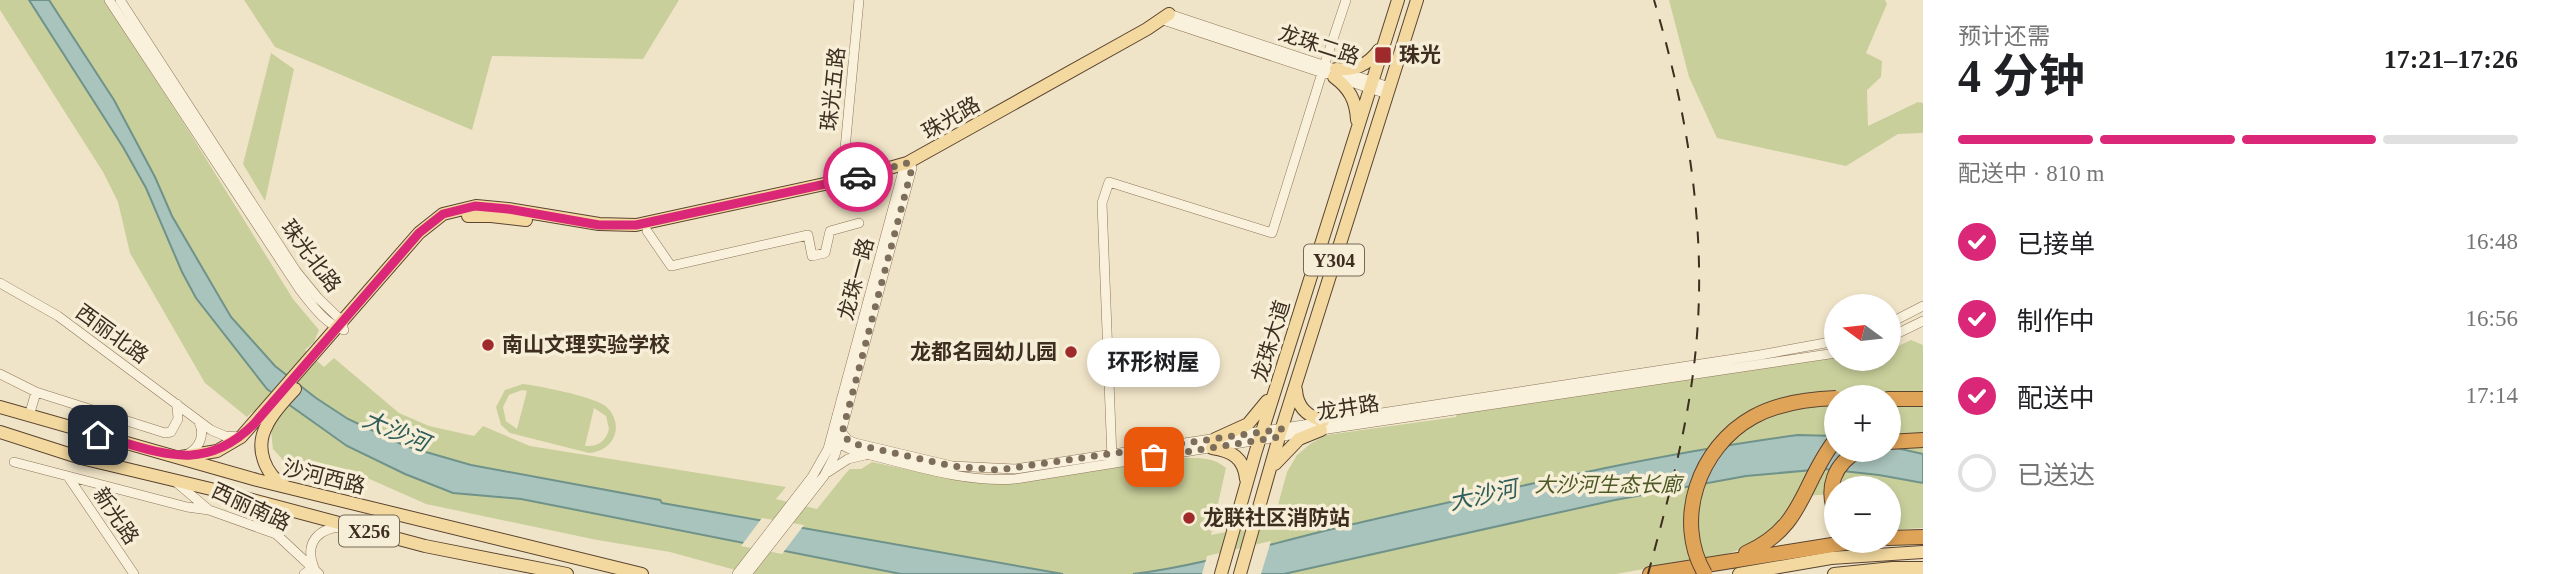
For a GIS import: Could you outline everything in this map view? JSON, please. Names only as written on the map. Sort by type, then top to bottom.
[{"type":"highway","points":[[1705,574],[1692,543],[1691,509],[1698,482],[1715,451],[1738,427],[1760,414],[1795,402],[1824,399]]},
{"type":"highway","points":[[1901,400],[1923,399]]},
{"type":"highway","points":[[1901,441],[1923,440]]},
{"type":"highway","points":[[1716,562],[1756,548],[1788,523],[1824,457]]},
{"type":"highway","points":[[1901,538],[1923,537]]},
{"type":"highway","points":[[1650,574],[1824,546]]},
{"type":"main road","points":[[1165,18],[1175,0]]},
{"type":"main road","name":"龙珠大道","points":[[1221,574],[1261,436],[1398,0]]},
{"type":"main road","name":"龙珠大道","points":[[1240,574],[1297,381],[1417,0]]},
{"type":"main road","name":"珠光路","points":[[341,326],[429,234],[451,220],[475,215],[597,232],[647,231],[866,183],[907,167],[1165,18]]},
{"type":"main road","points":[[1329,71],[1359,67],[1370,61],[1385,42]]},
{"type":"main road","points":[[1329,71],[1351,93],[1356,104],[1356,132]]},
{"type":"main road","name":"珠光路","points":[[174,456],[217,451],[242,437],[266,417],[419,233],[435,219],[454,210],[491,207],[599,225],[636,225],[907,167]]},
{"type":"main road","points":[[1214,444],[1257,416],[1280,376]]},
{"type":"main road","points":[[1269,474],[1292,444],[1322,425],[1299,404],[1297,381]]},
{"type":"main road","name":"沙河西路","points":[[0,407],[286,487],[642,574]]},
{"type":"main road","points":[[266,417],[262,435],[265,465],[276,482],[286,487]]},
{"type":"main road","name":"沙河西路","points":[[0,432],[70,455],[173,479],[471,557],[567,574]]},
{"type":"main road","points":[[1214,444],[1236,456],[1245,468],[1246,486]]},
{"type":"main road","points":[[1739,574],[1831,558],[1923,552]]},
{"type":"main road","points":[[1834,574],[1923,568]]},
{"type":"street","name":"珠光北路","points":[[109,0],[294,282],[320,314],[341,326]]},
{"type":"street","name":"珠光北路","points":[[120,0],[296,271],[341,326]]},
{"type":"street","name":"珠光五路","points":[[842,181],[859,0]]},
{"type":"street","points":[[1112,459],[1102,203],[1109,182],[1272,233],[1329,71],[1346,0]]},
{"type":"street","name":"龙珠二路","points":[[1165,18],[1371,85],[1383,85],[1387,91]]},
{"type":"street","name":"龙珠一路","points":[[737,574],[816,471],[838,433],[907,167]]},
{"type":"street","points":[[647,231],[671,266],[808,235],[812,256],[825,253],[830,231],[859,223]]},
{"type":"street","name":"西丽北路","points":[[0,283],[58,316],[218,434],[232,438],[242,437]]},
{"type":"street","points":[[1901,317],[1923,306]]},
{"type":"street","points":[[1901,332],[1923,321]]},
{"type":"street","points":[[1910,328],[1923,334]]},
{"type":"street","name":"龙井路","points":[[839,443],[847,449],[872,455],[963,476],[997,480],[1824,343]]},
{"type":"street","name":"龙井路","points":[[1322,425],[1824,355]]},
{"type":"street","points":[[0,373],[36,392],[165,433],[171,432],[177,425],[177,404]]},
{"type":"street","points":[[29,416],[36,392]]},
{"type":"street","points":[[174,456],[194,450],[201,441],[202,430],[198,420]]},
{"type":"street","name":"龙珠一路","points":[[747,574],[824,476],[839,443],[838,433]]},
{"type":"street","name":"龙井路","points":[[838,433],[859,445],[952,466],[981,469],[1015,469],[1112,459]]},
{"type":"street","points":[[824,476],[851,458],[872,455]]},
{"type":"street","points":[[14,462],[69,478],[209,510]]},
{"type":"street","name":"新光路","points":[[69,478],[134,574]]},
{"type":"street","name":"西丽南路","points":[[173,479],[209,510],[276,534],[316,570]]},
{"type":"street","name":"西丽南路","points":[[316,570],[310,551],[314,538],[330,528],[356,527]]},
{"type":"street","points":[[753,574],[757,561]]},
{"type":"street","points":[[303,574],[316,570]]},
{"type":"green space","name":"大沙河生态长廊","points":[[0,0],[104,0],[293,299],[319,330],[314,342],[305,350],[324,367],[334,358],[399,413],[429,426],[474,436],[483,426],[530,446],[786,487],[776,499],[817,509],[850,469],[861,469],[872,462],[960,481],[1001,484],[1184,458],[1206,459],[1226,468],[1211,535],[1273,523],[1287,472],[1297,455],[1326,435],[1456,417],[1457,412],[1824,357],[1824,371],[1901,371],[1901,345],[1911,340],[1923,345],[1923,528],[1901,529],[1901,476],[1824,476],[1824,495],[1802,496],[1777,529],[1744,548],[1727,554],[1616,574],[750,574],[670,552],[597,540],[426,504],[365,477],[313,475],[283,460],[273,449],[270,423],[252,412],[247,417],[205,383],[130,253],[118,202],[103,172],[0,10]]},
{"type":"green space","points":[[244,0],[679,0],[643,59],[492,56],[472,130],[275,47]]},
{"type":"green space","points":[[1669,0],[1885,0],[1887,4],[1866,53],[1882,61],[1881,77],[1867,90],[1868,126],[1918,102],[1923,103],[1923,133],[1898,134],[1846,166],[1717,138],[1689,77]]},
{"type":"green space","points":[[271,53],[294,69],[265,201],[243,164]]},
{"type":"green space","points":[[523,384],[565,392],[604,405],[614,418],[616,430],[613,438],[605,448],[589,453],[510,433],[501,425],[496,407],[505,390]],"holes":[[[527,391],[517,429],[506,421],[503,407],[509,395]],[[594,408],[606,416],[609,429],[601,442],[585,446]]]},
{"type":"water","points":[[29,0],[49,0],[114,100],[155,177],[172,216],[231,317],[275,366],[348,419],[405,446],[471,465],[660,500],[662,503],[1063,574],[901,574],[521,499],[453,493],[347,446],[267,389],[196,298],[146,188],[123,147]]},
{"type":"water","name":"大沙河","points":[[1798,435],[1824,436],[1824,462],[1901,462],[1901,449],[1923,454],[1923,483],[1901,479],[1901,476],[1824,469],[1746,476],[1615,500],[1284,574],[1133,574],[1213,559],[1570,475]]},
{"type":"pier","points":[[762,518],[804,525],[782,554],[741,546]]},
{"type":"pier","points":[[1271,541],[1261,574],[1202,574],[1207,556]]},
{"type":"railway","points":[[1648,574],[1671,486],[1690,396],[1699,293],[1699,250],[1691,166],[1675,82],[1654,0]]},
{"type":"way so far","points":[[858,177],[907,163],[912,168],[842,433],[846,438],[859,445],[952,466],[998,470],[1282,429],[1279,437],[1154,457]]},
{"type":"place","name":"珠光","points":[[1383,55]]},
{"type":"place","name":"南山文理实验学校","points":[[488,345]]},
{"type":"place","name":"龙都名园幼儿园","points":[[1071,352]]},
{"type":"place","name":"环形树屋","points":[[1154,457]]},
{"type":"place","name":"龙联社区消防站","points":[[1189,518]]},
{"type":"route","points":[[98,435],[181,457],[217,451],[232,444],[254,424],[419,233],[435,219],[454,210],[475,206],[491,207],[599,225],[636,225],[858,177]]}]
